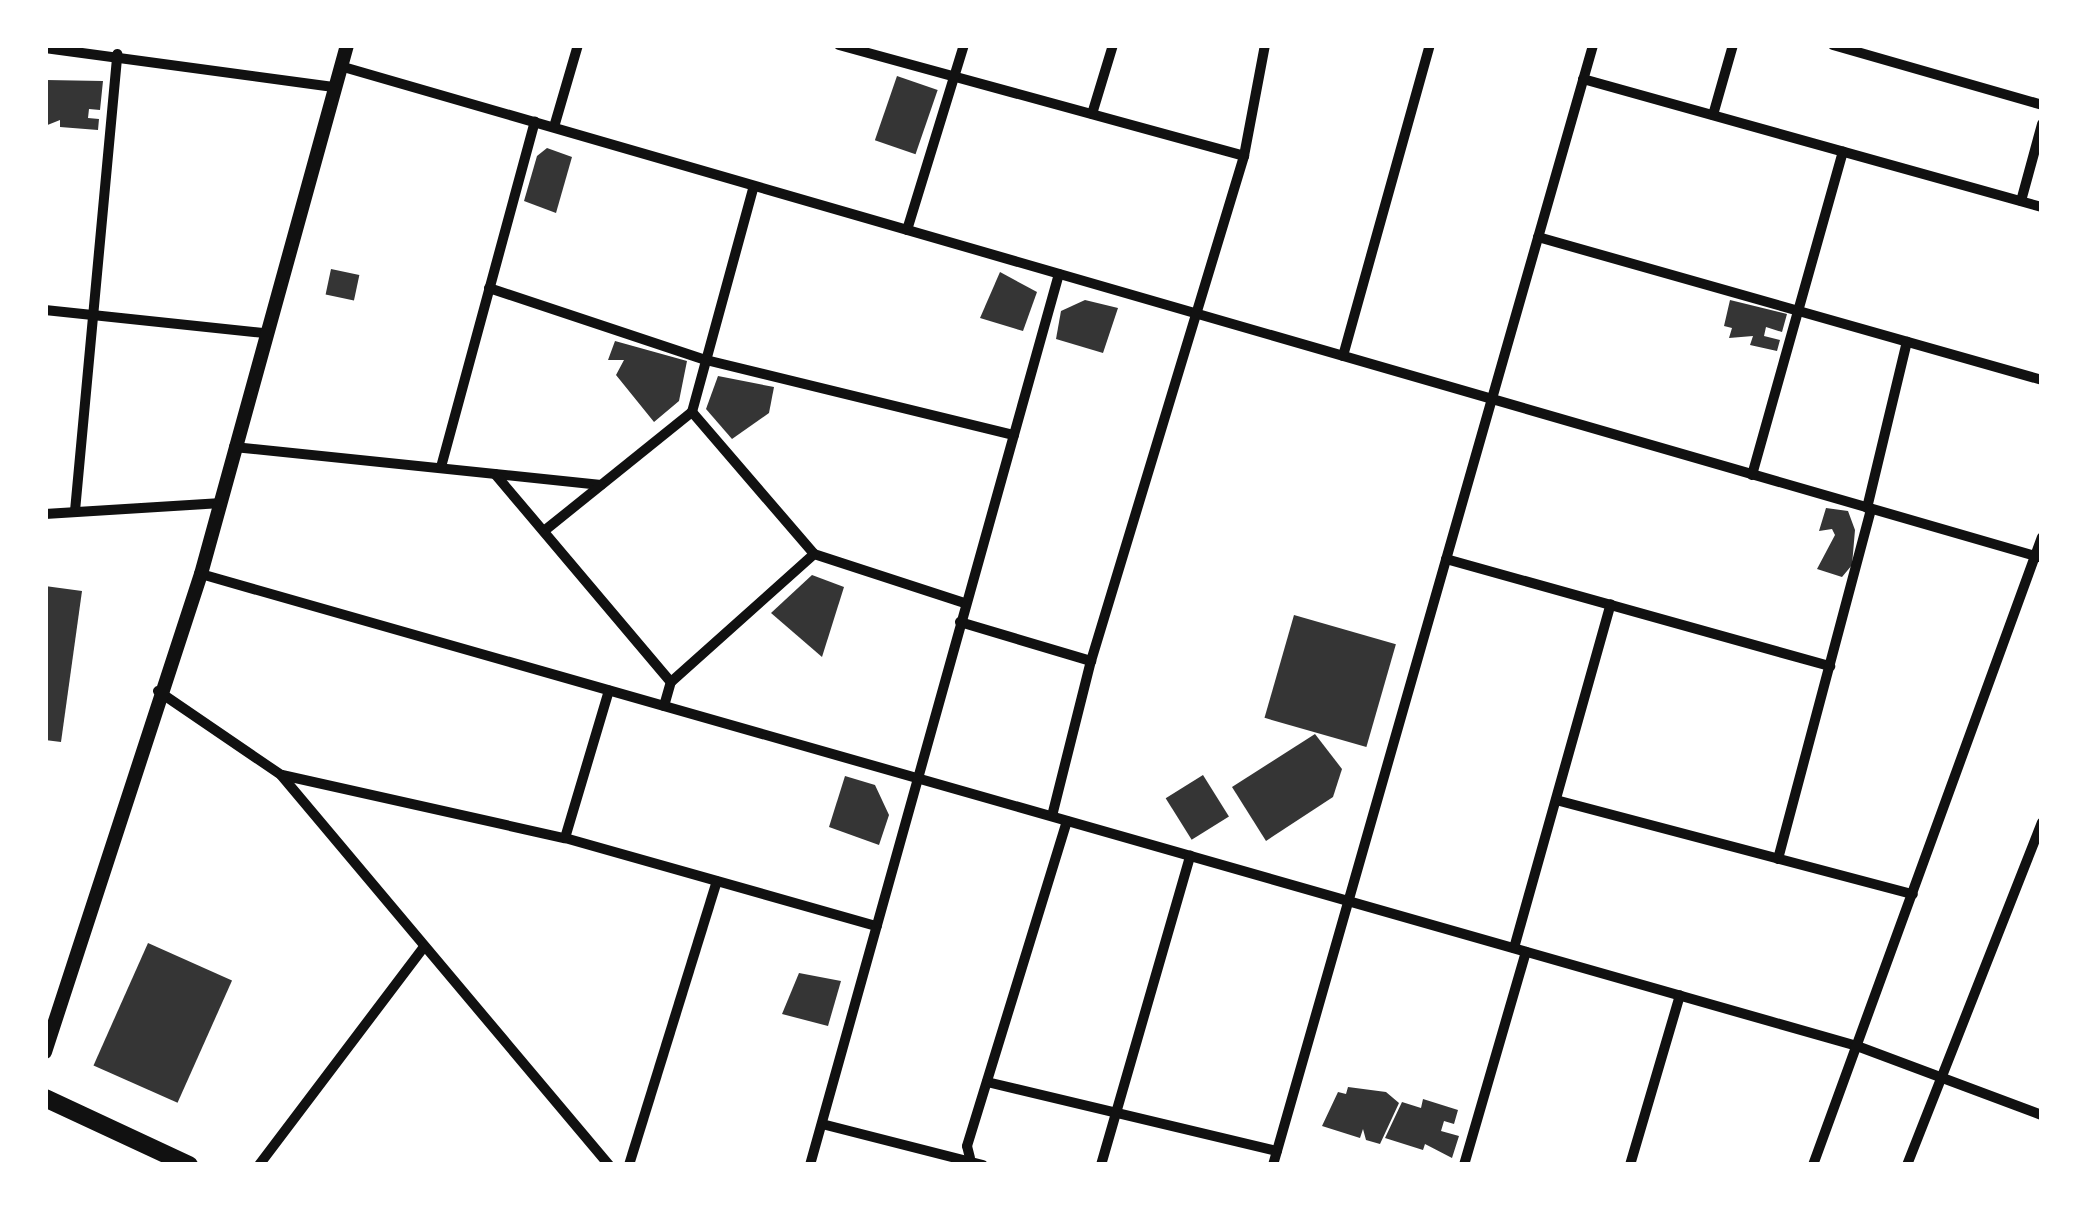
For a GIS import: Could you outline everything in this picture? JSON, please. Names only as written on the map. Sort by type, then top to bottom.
[{"type":"main road","points":[[45,1098],[188,1165]]},
{"type":"street","points":[[45,1052],[158,691],[201,574],[262,333],[346,45]]},
{"type":"street","points":[[554,128],[578,45]]},
{"type":"street","points":[[839,45],[1244,156]]},
{"type":"street","points":[[907,230],[964,45]]},
{"type":"street","points":[[1092,114],[1112,45]]},
{"type":"street","points":[[1052,816],[1091,662],[1244,156],[1265,45]]},
{"type":"street","points":[[1343,356],[1430,45]]},
{"type":"street","points":[[1273,1165],[1446,559],[1496,400],[1593,45]]},
{"type":"street","points":[[1713,114],[1733,45]]},
{"type":"street","points":[[1834,45],[2042,105]]},
{"type":"street","points":[[45,48],[117,54],[132,50],[333,87]]},
{"type":"street","points":[[75,511],[117,54]]},
{"type":"street","points":[[340,66],[2039,557]]},
{"type":"street","points":[[1583,79],[2042,207]]},
{"type":"street","points":[[441,466],[535,122]]},
{"type":"street","points":[[2021,201],[2042,124]]},
{"type":"street","points":[[1752,474],[1843,152]]},
{"type":"street","points":[[544,531],[692,412],[754,186]]},
{"type":"street","points":[[1538,237],[2042,380]]},
{"type":"street","points":[[810,1165],[1059,274]]},
{"type":"street","points":[[489,288],[706,360],[1014,435]]},
{"type":"street","points":[[45,310],[262,333]]},
{"type":"street","points":[[1778,858],[1830,666],[1907,342]]},
{"type":"street","points":[[692,412],[814,554],[965,603]]},
{"type":"street","points":[[234,447],[601,485]]},
{"type":"street","points":[[495,474],[671,682]]},
{"type":"street","points":[[45,514],[218,504]]},
{"type":"street","points":[[1813,1165],[2039,557],[2042,538]]},
{"type":"street","points":[[664,706],[671,682],[814,554]]},
{"type":"street","points":[[1446,559],[1830,666]]},
{"type":"street","points":[[201,574],[1857,1046],[2042,1114]]},
{"type":"street","points":[[1464,1165],[1556,800],[1611,604]]},
{"type":"street","points":[[960,622],[1091,662]]},
{"type":"street","points":[[565,838],[609,690]]},
{"type":"street","points":[[158,691],[281,775],[609,1165]]},
{"type":"street","points":[[281,775],[565,838],[877,926]]},
{"type":"street","points":[[1556,800],[1913,894]]},
{"type":"street","points":[[970,1158],[987,1082],[1066,821]]},
{"type":"street","points":[[1907,1165],[2042,824]]},
{"type":"street","points":[[1101,1165],[1190,856]]},
{"type":"street","points":[[629,1165],[716,881]]},
{"type":"street","points":[[259,1165],[424,947]]},
{"type":"street","points":[[1630,1165],[1680,996]]},
{"type":"street","points":[[987,1082],[1115,1118],[1277,1152]]},
{"type":"street","points":[[822,1124],[970,1158],[983,1165]]},
{"type":"building","points":[[897,76],[938,90],[916,154],[875,140]]},
{"type":"building","points":[[46,80],[103,81],[100,110],[89,109],[88,118],[99,119],[98,130],[60,127],[60,120],[45,126]]},
{"type":"building","points":[[547,148],[572,157],[556,213],[524,201],[537,156]]},
{"type":"building","points":[[331,269],[359,275],[354,300],[326,294]]},
{"type":"building","points":[[1000,272],[1037,292],[1023,331],[980,318]]},
{"type":"building","points":[[1085,300],[1118,308],[1103,353],[1056,339],[1061,311]]},
{"type":"building","points":[[1730,300],[1787,314],[1782,332],[1766,327],[1764,336],[1780,340],[1777,351],[1750,345],[1753,336],[1729,338],[1732,328],[1724,326]]},
{"type":"building","points":[[615,341],[687,361],[679,401],[654,422],[616,375],[624,360],[608,360]]},
{"type":"building","points":[[718,376],[774,387],[769,413],[732,439],[706,409]]},
{"type":"building","points":[[1826,508],[1848,511],[1855,530],[1852,565],[1842,577],[1817,569],[1835,535],[1832,529],[1819,531]]},
{"type":"building","points":[[812,575],[844,587],[822,657],[771,613]]},
{"type":"building","points":[[45,586],[82,591],[61,742],[45,740]]},
{"type":"building","points":[[1294,615],[1396,644],[1366,747],[1265,718]]},
{"type":"building","points":[[1315,734],[1342,769],[1333,797],[1266,841],[1232,787]]},
{"type":"building","points":[[1203,775],[1229,817],[1192,840],[1166,798]]},
{"type":"building","points":[[845,776],[875,785],[889,815],[879,845],[829,827]]},
{"type":"building","points":[[148,943],[232,980],[178,1103],[93,1065]]},
{"type":"building","points":[[799,973],[841,981],[828,1026],[782,1014]]},
{"type":"building","points":[[1348,1087],[1386,1092],[1399,1103],[1380,1144],[1366,1140],[1363,1129],[1360,1138],[1322,1126],[1338,1092],[1346,1094]]},
{"type":"building","points":[[1423,1099],[1458,1110],[1454,1124],[1444,1121],[1441,1131],[1459,1136],[1452,1158],[1425,1144],[1423,1150],[1385,1138],[1402,1102],[1421,1108]]}]
